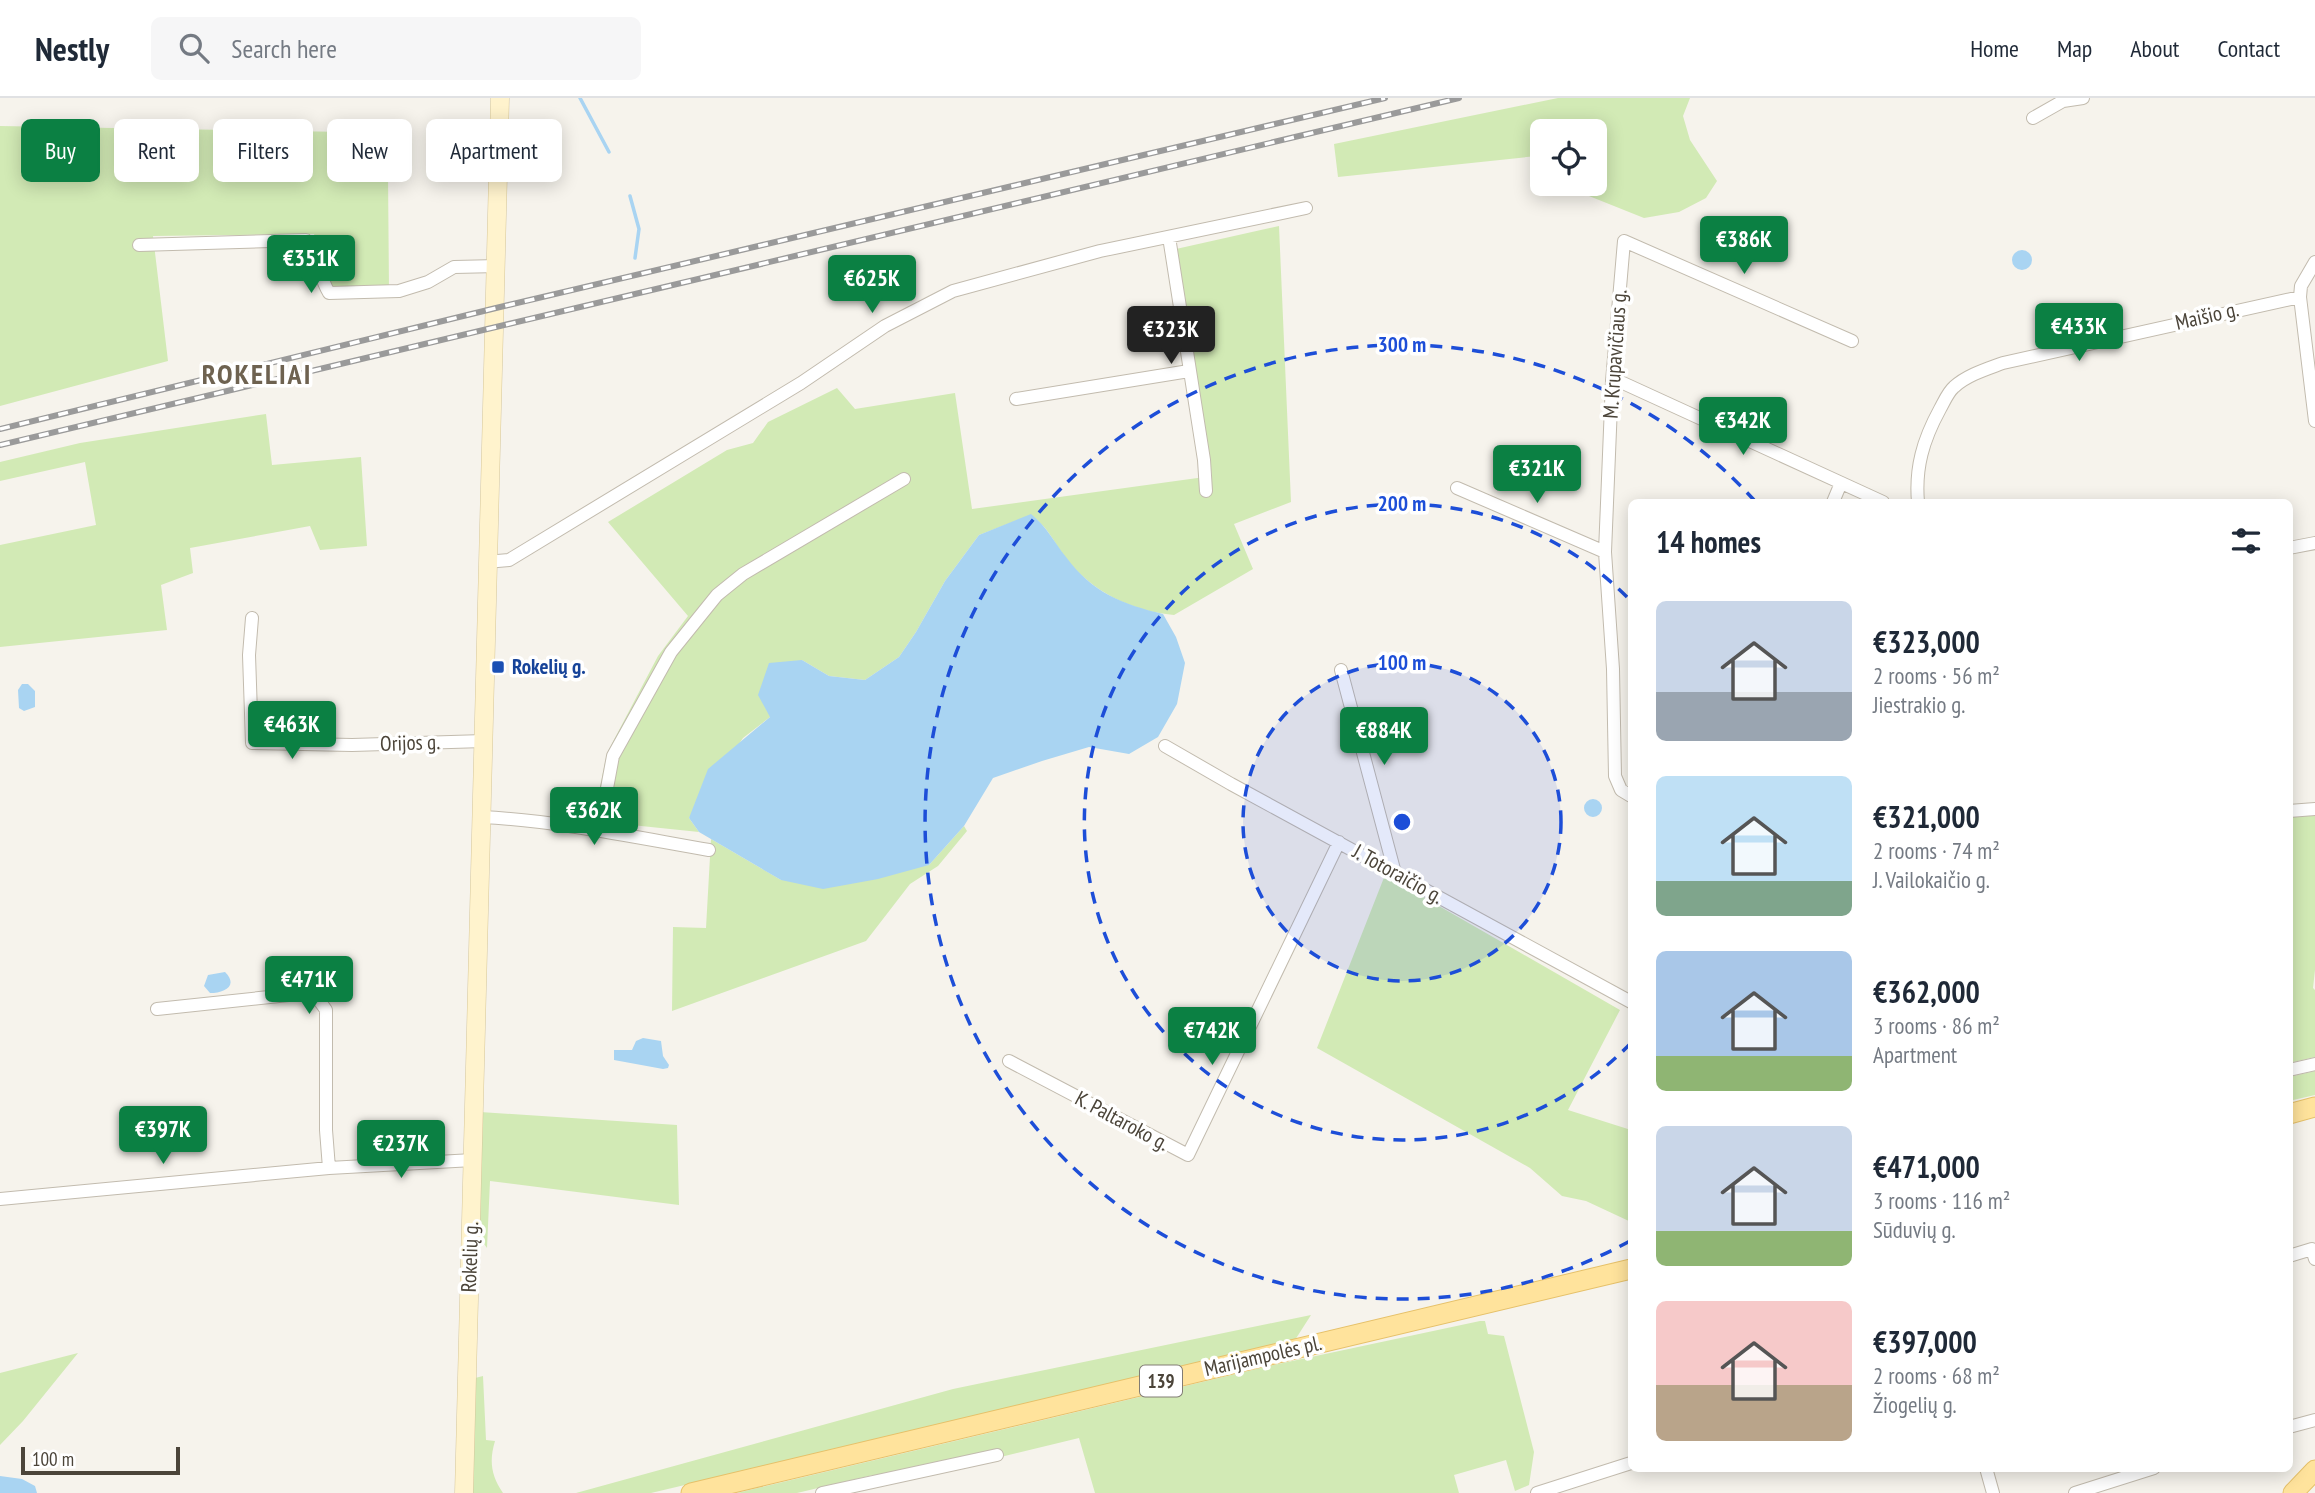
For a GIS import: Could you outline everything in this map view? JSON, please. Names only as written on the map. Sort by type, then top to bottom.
[{"type":"main road","name":"Rokelių g.","points":[[464,1493],[484,741],[486,562],[498,266],[500,98]]},
{"type":"main road","points":[[2293,1113],[2315,1107]]},
{"type":"main road","name":"Marijampolės pl.","points":[[691,1493],[1628,1270]]},
{"type":"main road","points":[[2294,1493],[2315,1469]]},
{"type":"street","points":[[2033,118],[2063,101],[2083,98]]},
{"type":"street","points":[[486,562],[509,560],[801,383],[885,326],[953,291],[1100,251],[1306,208]]},
{"type":"street","points":[[1169,237],[1204,460],[1206,491]]},
{"type":"street","points":[[139,244],[306,240],[316,253],[323,284],[329,293],[399,291],[428,282],[454,267],[498,266]]},
{"type":"street","name":"M. Krupavičiaus g.","points":[[1628,794],[1621,789],[1615,776],[1613,669],[1605,552],[1612,382],[1623,241],[1852,341]]},
{"type":"street","points":[[2315,262],[2301,286],[2300,296],[2315,421]]},
{"type":"street","name":"Maišio g.","points":[[1918,499],[1919,460],[1929,429],[1955,386],[1979,372],[2016,360],[2300,296]]},
{"type":"street","points":[[1016,399],[1189,372]]},
{"type":"street","points":[[1612,382],[1623,383],[1876,499]]},
{"type":"street","points":[[599,831],[614,756],[671,652],[716,595],[743,574],[904,480]]},
{"type":"street","points":[[1834,499],[1841,483]]},
{"type":"street","points":[[1457,488],[1605,552]]},
{"type":"street","points":[[2293,547],[2315,543]]},
{"type":"street","name":"Orijos g.","points":[[252,618],[249,655],[252,743],[352,745],[484,741]]},
{"type":"street","points":[[1341,670],[1395,873]]},
{"type":"street","name":"J. Totoraičio g.","points":[[1165,746],[1628,1000]]},
{"type":"street","points":[[2293,810],[2315,809]]},
{"type":"street","points":[[482,817],[509,818],[599,831],[709,850]]},
{"type":"street","name":"K. Paltaroko g.","points":[[1009,1061],[1188,1155],[1339,842]]},
{"type":"street","points":[[157,1009],[307,993],[316,996],[326,1010],[326,1130],[329,1168]]},
{"type":"street","points":[[2293,1069],[2315,1064]]},
{"type":"street","points":[[0,1199],[329,1168],[473,1160]]},
{"type":"street","points":[[2293,1256],[2314,1254]]},
{"type":"street","points":[[2293,1426],[2315,1420]]},
{"type":"street","points":[[822,1493],[997,1455]]},
{"type":"street","points":[[1537,1493],[1628,1464]]},
{"type":"street","points":[[1987,1472],[1993,1493]]},
{"type":"street","points":[[2075,1493],[2141,1472]]},
{"type":"green space","points":[[1558,98],[1690,98],[1683,116],[1690,140],[1717,181],[1706,198],[1679,212],[1644,218],[1589,196],[1607,196],[1607,119],[1530,119],[1530,157],[1338,177],[1334,144]]},
{"type":"green space","points":[[0,126],[21,126],[21,182],[100,182],[100,128],[114,128],[114,182],[199,182],[199,129],[213,130],[213,182],[313,182],[313,131],[327,132],[327,182],[388,182],[389,289],[331,289],[314,234],[153,236],[168,361],[0,406]]},
{"type":"green space","points":[[1279,226],[1291,502],[1234,524],[1253,569],[1174,615],[1158,613],[1114,598],[1087,580],[1065,557],[1042,524],[1031,515],[979,535],[945,581],[899,657],[865,680],[829,676],[802,660],[770,717],[743,738],[689,818],[699,832],[593,821],[607,753],[658,656],[688,616],[608,522],[727,450],[753,443],[768,422],[837,388],[855,409],[955,393],[972,509],[1212,476],[1176,249]]},
{"type":"green space","points":[[266,414],[272,465],[361,457],[367,546],[320,550],[310,526],[190,548],[193,573],[161,585],[167,630],[0,647],[0,545],[96,525],[85,462],[0,481],[0,462],[80,443]]},
{"type":"green space","points":[[2315,815],[2315,1057],[2293,1062],[2293,817]]},
{"type":"green space","points":[[964,826],[967,831],[938,866],[910,884],[866,941],[672,1011],[673,927],[706,928],[711,839],[781,880],[929,865]]},
{"type":"green space","points":[[1385,875],[1620,1010],[1568,1110],[1628,1129],[1628,1221],[1586,1201],[1562,1196],[1530,1168],[1317,1048]]},
{"type":"green space","points":[[2315,1071],[2315,1095],[2293,1100],[2293,1076]]},
{"type":"green space","points":[[480,1112],[677,1125],[679,1205],[490,1181],[487,1248],[479,1237]]},
{"type":"green space","points":[[1311,1315],[1295,1340],[651,1493],[576,1493],[953,1389]]},
{"type":"green space","points":[[1485,1321],[1488,1334],[1504,1336],[1534,1452],[1529,1485],[1515,1491],[1506,1460],[1454,1475],[1459,1493],[1095,1493],[1079,1438],[878,1487],[873,1475],[797,1493],[737,1493],[1269,1366]]},
{"type":"green space","points":[[78,1353],[23,1421],[0,1445],[0,1373]]},
{"type":"green space","points":[[483,1376],[486,1440],[495,1441],[492,1468],[503,1493],[470,1493],[475,1378]]},
{"type":"water","points":[[2022,250],[2029,253],[2032,260],[2029,267],[2022,270],[2015,267],[2012,260],[2015,253]]},
{"type":"water","points":[[1031,514],[1087,580],[1121,601],[1163,614],[1176,637],[1185,663],[1177,704],[1158,737],[1129,754],[1089,747],[993,778],[964,826],[929,865],[878,879],[823,889],[781,880],[699,832],[689,818],[708,769],[770,717],[758,695],[769,663],[802,660],[829,676],[865,680],[899,657],[945,581],[979,535]]},
{"type":"water","points":[[22,684],[28,684],[35,691],[35,707],[24,711],[19,708],[18,690]]},
{"type":"water","points":[[1589,799],[1597,799],[1602,808],[1600,815],[1589,817],[1584,812],[1584,804]]},
{"type":"water","points":[[225,972],[231,981],[228,988],[210,993],[204,986],[208,975]]},
{"type":"water","points":[[643,1038],[661,1041],[668,1068],[614,1060],[614,1050],[632,1050],[636,1041]]},
{"type":"water","points":[[0,1476],[22,1479],[35,1486],[37,1493],[0,1493]]},
{"type":"waterway","points":[[580,98],[609,152]]},
{"type":"waterway","points":[[630,196],[639,229],[635,258]]},
{"type":"railway","points":[[0,429],[496,308],[1385,98]]},
{"type":"railway","points":[[0,445],[1459,98]]},
{"type":"place","name":"Rokelių g.","points":[[498,667]]},
{"type":"district","name":"ROKELIAI","points":[[257,374]]}]
